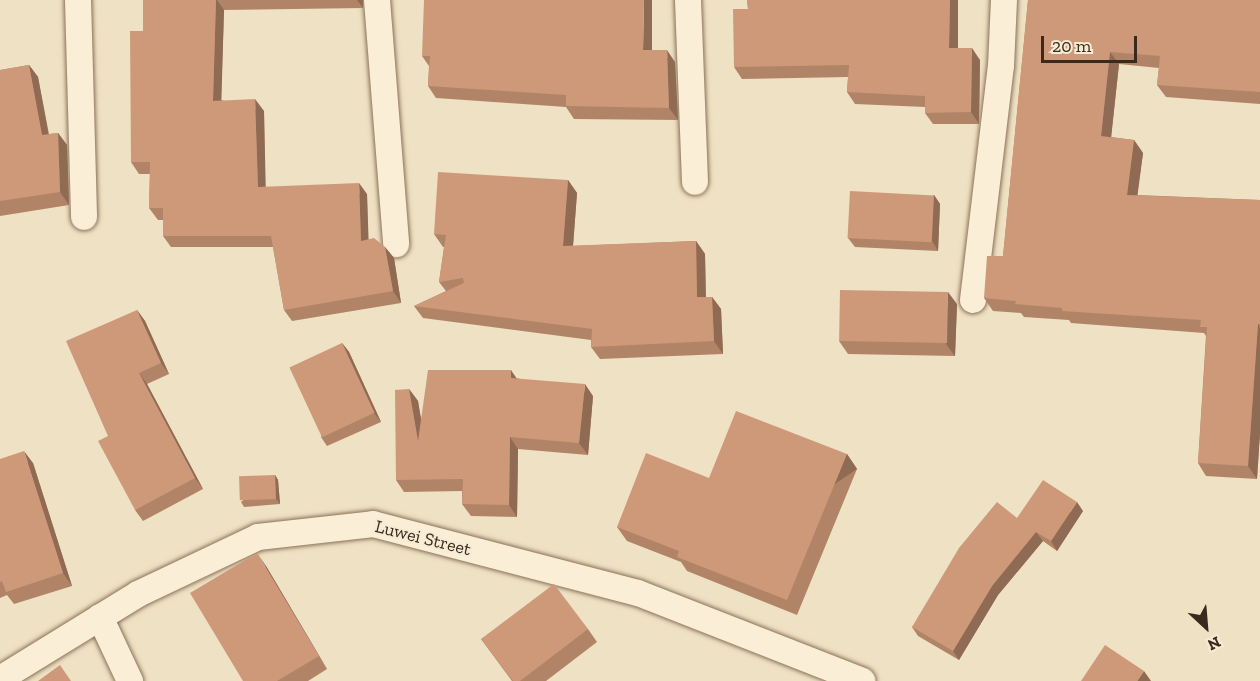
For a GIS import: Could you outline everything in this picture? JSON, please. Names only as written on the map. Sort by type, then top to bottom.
[{"type":"street","points":[[78,0],[84,217]]},
{"type":"street","points":[[377,0],[396,244]]},
{"type":"street","points":[[688,0],[695,182]]},
{"type":"street","points":[[973,300],[1001,66],[1004,0]]},
{"type":"street","name":"Luwei Street","points":[[0,679],[138,594],[258,537],[373,524],[638,593],[862,681]]},
{"type":"street","points":[[99,617],[130,681]]},
{"type":"building","points":[[143,0],[216,0],[213,101],[255,99],[258,187],[359,183],[361,241],[374,238],[385,247],[393,291],[284,310],[271,236],[163,236],[163,208],[149,208],[150,162],[131,162],[130,31],[143,31]]},
{"type":"building","points":[[424,0],[644,0],[643,50],[667,50],[669,108],[566,106],[566,95],[428,86],[430,56],[422,56]]},
{"type":"building","points":[[747,0],[950,0],[949,48],[972,48],[971,112],[925,113],[925,96],[847,92],[849,65],[734,67],[733,9],[748,9]]},
{"type":"building","points":[[1028,0],[1260,0],[1260,92],[1157,85],[1160,56],[1110,52],[1101,136],[1134,140],[1127,195],[1260,200],[1260,324],[1258,324],[1248,466],[1198,463],[1207,327],[1200,327],[1201,320],[1062,311],[1062,308],[1015,304],[1016,301],[984,298],[987,256],[1003,256]]},
{"type":"building","points":[[29,65],[42,135],[58,133],[60,192],[0,201],[0,70]]},
{"type":"building","points":[[438,172],[568,180],[563,246],[696,241],[697,297],[712,297],[714,341],[591,347],[592,329],[414,306],[464,283],[463,278],[439,282],[446,235],[434,234]]},
{"type":"building","points":[[850,191],[934,195],[931,242],[848,238]]},
{"type":"building","points":[[840,290],[948,292],[947,343],[839,341]]},
{"type":"building","points":[[137,310],[161,363],[139,373],[195,478],[135,510],[98,441],[108,436],[66,341]]},
{"type":"building","points":[[342,343],[375,413],[322,437],[289,368]]},
{"type":"building","points":[[428,370],[511,370],[511,378],[585,384],[579,443],[510,437],[509,505],[462,504],[463,479],[396,480],[395,390],[409,389],[418,441]]},
{"type":"building","points":[[736,411],[847,454],[787,600],[677,557],[679,551],[617,527],[646,453],[709,478]]},
{"type":"building","points":[[24,451],[63,573],[6,592],[2,581],[0,582],[0,459]]},
{"type":"building","points":[[275,475],[276,499],[240,500],[239,476]]},
{"type":"building","points":[[1043,480],[1077,502],[1051,541],[1036,532],[992,586],[953,651],[912,627],[959,548],[997,502],[1017,518]]},
{"type":"building","points":[[257,553],[319,656],[277,681],[243,681],[190,593]]},
{"type":"building","points":[[554,584],[588,629],[520,681],[513,681],[481,639]]},
{"type":"building","points":[[1105,645],[1144,671],[1137,681],[1081,681]]},
{"type":"building","points":[[60,665],[71,681],[38,681]]}]
